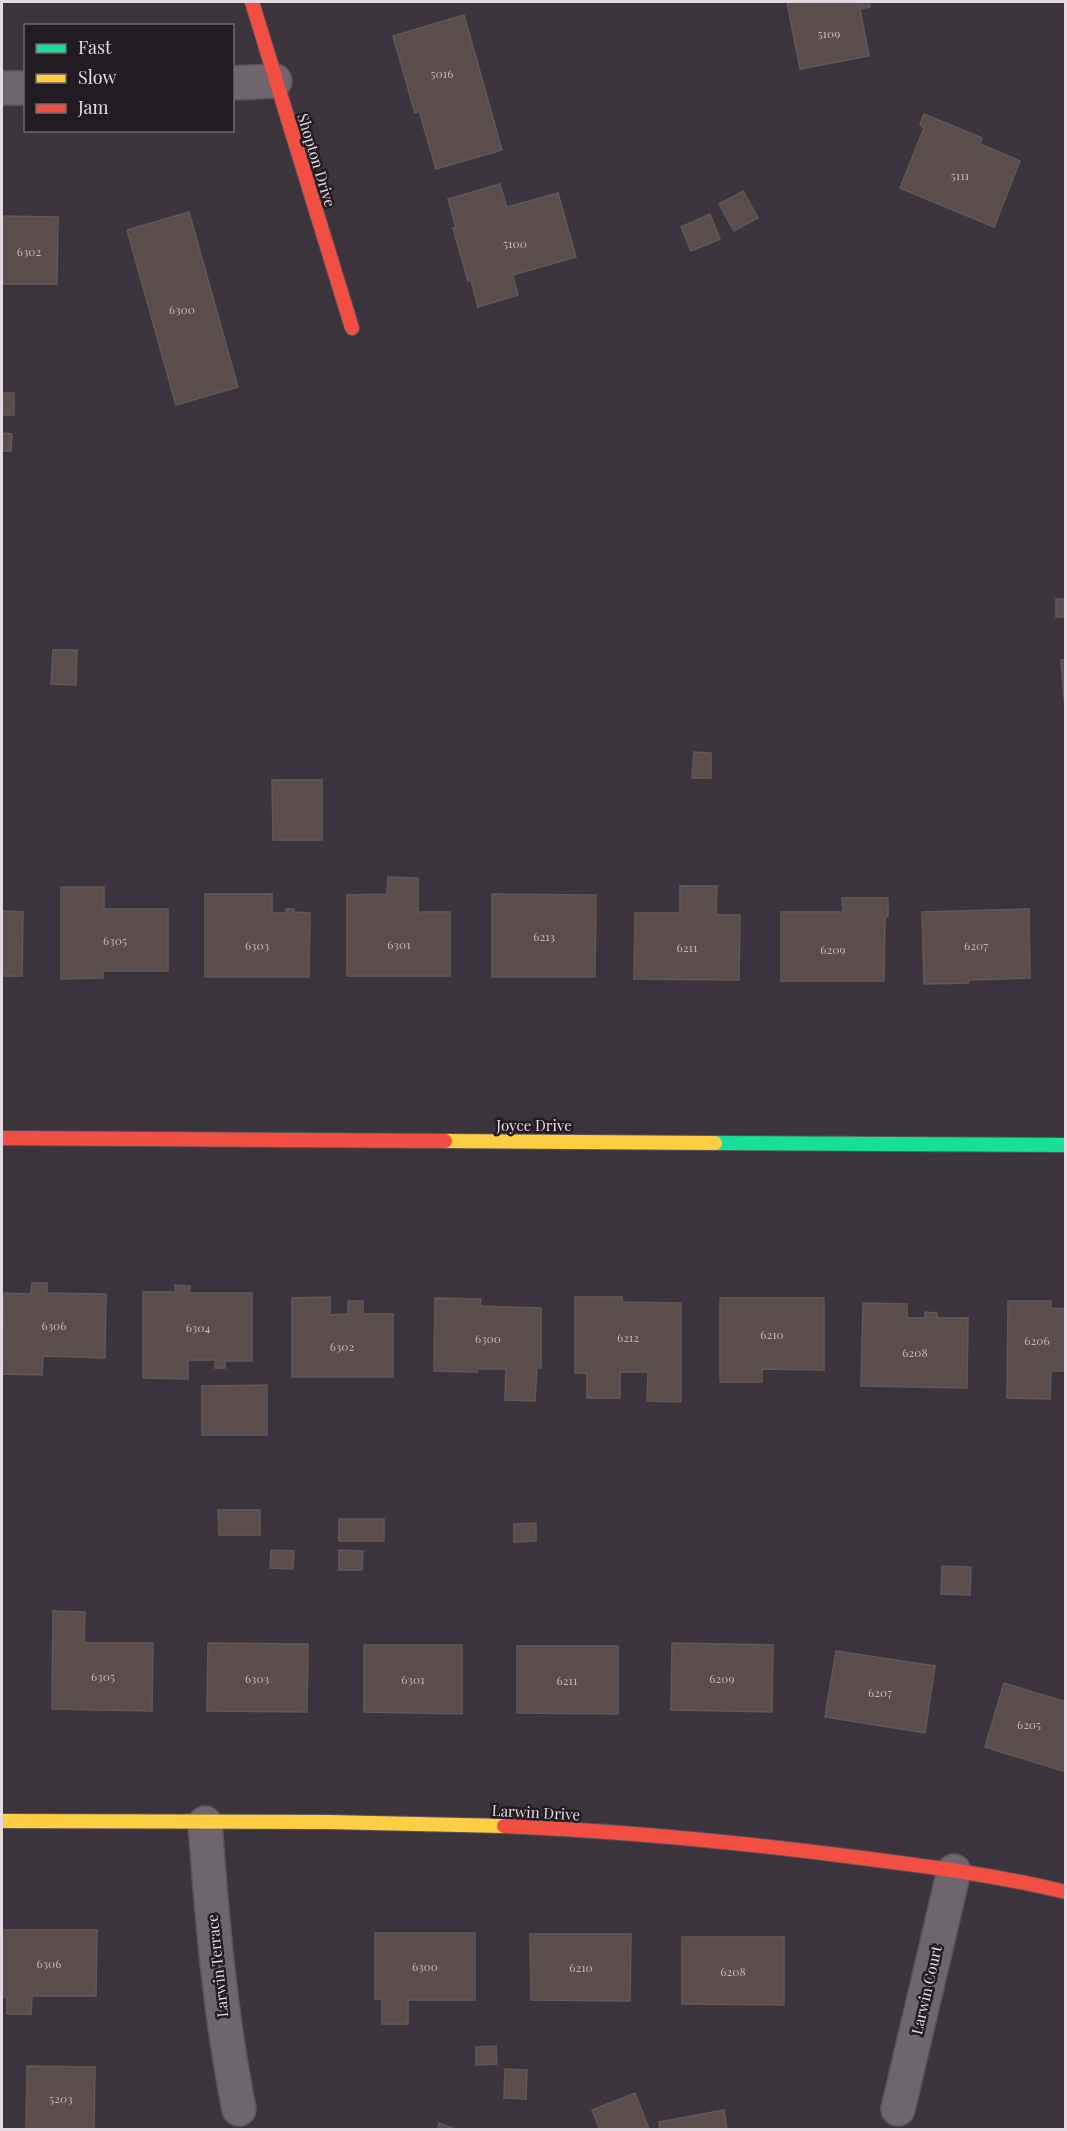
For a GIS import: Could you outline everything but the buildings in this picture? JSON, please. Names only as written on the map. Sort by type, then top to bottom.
[{"type":"street","name":"Shopton Drive","points":[[252,2],[352,328]]},
{"type":"street","points":[[234,82],[275,81]]},
{"type":"street","points":[[2,88],[24,88]]},
{"type":"street","name":"Joyce Drive","points":[[2,1138],[1065,1145]]},
{"type":"street","name":"Larwin Drive","points":[[2,1821],[400,1824],[518,1827],[655,1835],[771,1846],[1003,1879],[1065,1892]]},
{"type":"street","name":"Larwin Terrace","points":[[205,1823],[216,1970],[226,2045],[239,2109]]},
{"type":"street","name":"Larwin Court","points":[[898,2109],[954,1872]]},
{"type":"traffic: fast","points":[[715,1143],[1066,1145]]},
{"type":"traffic: slow","points":[[445,1141],[715,1143]]},
{"type":"traffic: slow","points":[[2,1821],[329,1822],[504,1826]]},
{"type":"traffic: jam","points":[[252,2],[352,328]]},
{"type":"traffic: jam","points":[[2,1138],[445,1141]]},
{"type":"traffic: jam","points":[[504,1826],[636,1834],[810,1852],[960,1872],[1066,1892]]}]
